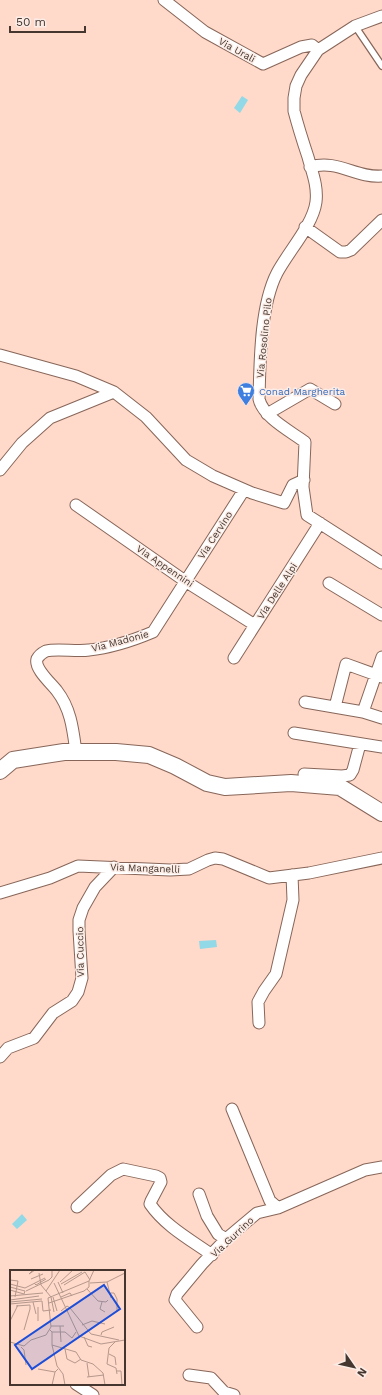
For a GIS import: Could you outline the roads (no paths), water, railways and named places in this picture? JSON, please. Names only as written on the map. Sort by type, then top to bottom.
[{"type":"street","name":"Via Urali","points":[[164,0],[205,32],[263,64],[301,47],[312,45],[318,50]]},
{"type":"street","name":"Via Rosolino Pilo","points":[[267,414],[261,405],[260,399],[260,359],[268,299],[276,274],[312,215],[316,203],[317,188],[294,111],[296,86],[301,75],[318,50],[355,26],[382,16]]},
{"type":"street","points":[[310,167],[320,164],[334,165],[361,174],[382,176]]},
{"type":"street","points":[[305,227],[340,252],[346,252],[351,250],[382,220]]},
{"type":"street","points":[[0,355],[76,376],[114,392],[146,417],[186,460],[213,476],[244,490],[284,503],[293,485],[304,480]]},
{"type":"street","points":[[335,404],[310,389],[267,414],[305,442],[304,487],[307,515],[382,563]]},
{"type":"street","points":[[0,470],[22,443],[50,418],[114,392]]},
{"type":"street","name":"Via Cervino","points":[[185,581],[244,490]]},
{"type":"street","name":"VIa Appennini","points":[[76,505],[185,581],[255,625]]},
{"type":"street","name":"Via Delle Alpi","points":[[234,658],[320,523]]},
{"type":"street","name":"Via Madonie","points":[[76,752],[67,705],[37,665],[36,661],[40,654],[47,651],[88,651],[101,649],[142,637],[153,632],[185,581]]},
{"type":"street","points":[[329,583],[382,615]]},
{"type":"street","points":[[363,712],[379,676],[382,657]]},
{"type":"street","points":[[335,707],[346,664],[379,676]]},
{"type":"street","points":[[305,702],[363,712],[382,718]]},
{"type":"street","points":[[294,733],[382,747]]},
{"type":"street","points":[[304,774],[350,775],[355,764],[360,744]]},
{"type":"street","points":[[0,771],[12,760],[64,752],[116,752],[149,755],[175,766],[206,783],[225,787],[291,783],[340,788],[382,813]]},
{"type":"street","name":"Via Manganelli","points":[[0,893],[50,878],[78,866],[170,870],[189,869],[215,858],[223,859],[269,878],[382,858]]},
{"type":"street","name":"Via Cuccio","points":[[0,1056],[8,1048],[34,1038],[53,1013],[72,1001],[78,992],[82,978],[79,920],[83,908],[95,887],[114,867]]},
{"type":"street","points":[[259,1023],[258,1002],[276,974],[293,900],[292,875]]},
{"type":"street","points":[[232,1109],[270,1201],[278,1208]]},
{"type":"street","name":"Via Gurrino","points":[[197,1327],[175,1300],[177,1294],[226,1240],[257,1213],[278,1208],[365,1170],[382,1167]]},
{"type":"street","points":[[77,1207],[111,1175],[123,1169],[156,1176],[160,1178],[161,1182],[150,1204],[176,1229],[212,1255]]},
{"type":"street","points":[[199,1194],[207,1216],[218,1234],[226,1240]]},
{"type":"street","points":[[189,1375],[211,1378],[224,1392],[234,1395]]},
{"type":"street","points":[[78,1385],[93,1395]]},
{"type":"lane","points":[[355,26],[382,66]]},
{"type":"water","points":[[242,96],[248,100],[240,113],[234,108]]},
{"type":"water","points":[[216,940],[217,947],[200,949],[199,941]]},
{"type":"water","points":[[22,1214],[27,1220],[17,1229],[12,1224]]},
{"type":"place","name":"Conad Margherita","points":[[246,406]]}]
